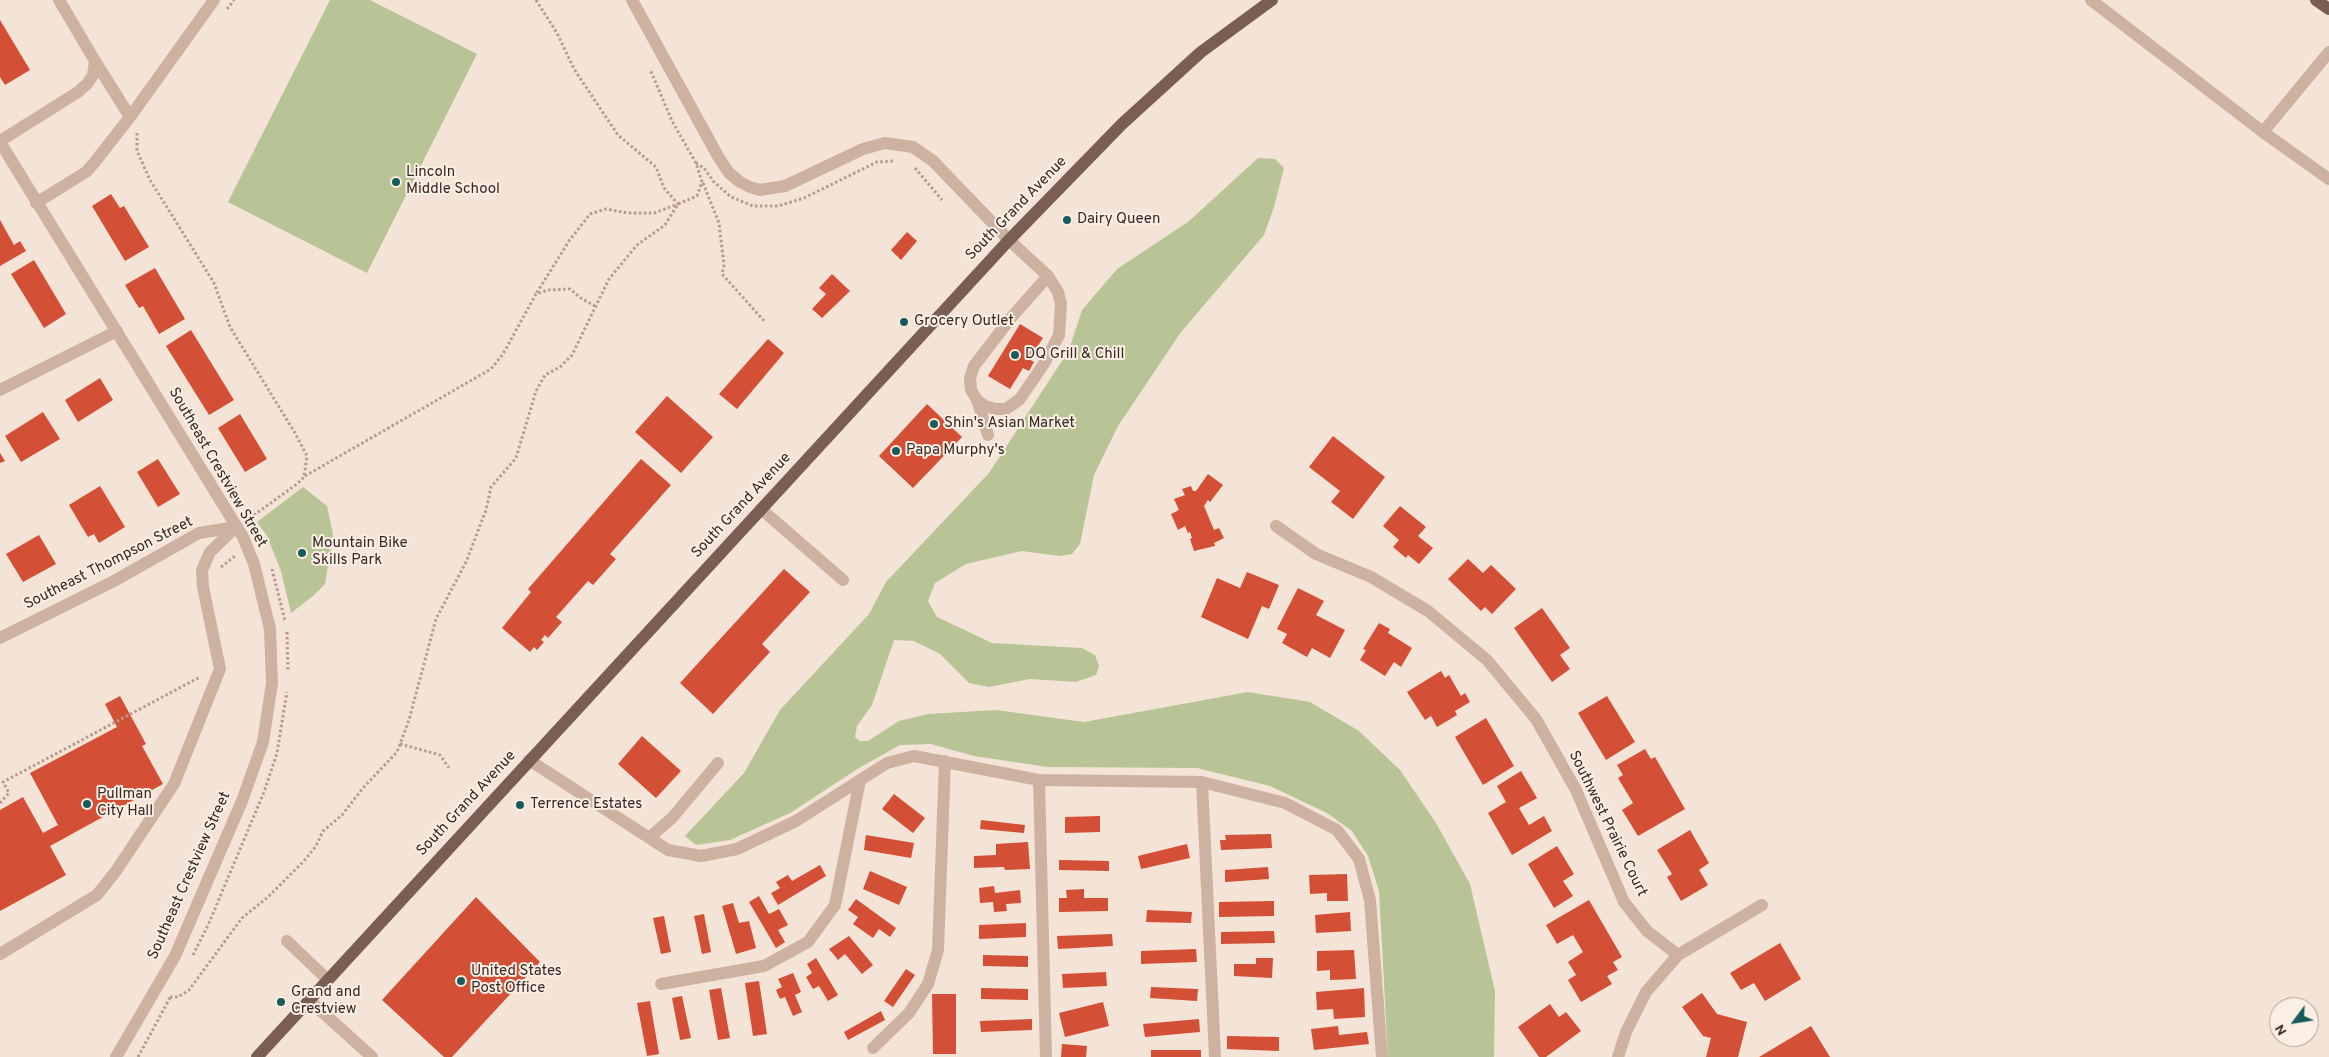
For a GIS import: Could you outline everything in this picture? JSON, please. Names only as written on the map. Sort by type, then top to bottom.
[{"type":"main road","name":"South Grand Avenue","points":[[258,1057],[1009,240],[1129,118],[1201,52],[1272,0]]},
{"type":"main road","points":[[2316,0],[2329,9]]},
{"type":"street","points":[[59,0],[130,117]]},
{"type":"street","points":[[36,203],[86,172],[130,117],[214,0]]},
{"type":"street","points":[[632,0],[719,158],[730,173],[745,185],[760,190],[785,186],[863,150],[885,143],[914,148],[933,161],[1009,240],[1048,276],[1058,292],[1062,304],[1062,325],[1045,362],[1020,399],[1006,409],[995,409],[977,400]]},
{"type":"street","points":[[2091,0],[2263,132],[2329,179]]},
{"type":"street","points":[[2263,132],[2329,52]]},
{"type":"street","points":[[0,142],[78,92],[93,75],[96,61]]},
{"type":"street","name":"Southeast Crestview Street","points":[[0,142],[236,527],[254,564],[270,629],[272,683],[263,742],[242,801],[175,956],[116,1057]]},
{"type":"street","points":[[988,435],[977,400],[971,390],[970,378],[974,366],[1010,319],[1048,276]]},
{"type":"street","points":[[0,390],[117,331]]},
{"type":"street","points":[[761,509],[843,580]]},
{"type":"street","name":"Southwest Prairie Court","points":[[1276,526],[1316,554],[1371,577],[1428,611],[1487,660],[1536,720],[1576,790],[1624,902],[1647,931],[1678,955]]},
{"type":"street","points":[[0,954],[97,895],[116,871],[174,784],[220,669],[202,570],[210,552],[236,527]]},
{"type":"street","name":"Southeast Thompson Street","points":[[0,638],[114,581],[199,533],[236,527]]},
{"type":"street","points":[[529,760],[668,850],[701,856],[737,849],[796,821],[887,763],[914,756],[1039,780],[1202,782],[1285,803],[1337,830],[1359,859],[1370,900],[1382,1057]]},
{"type":"street","points":[[873,1048],[909,1013],[928,984],[938,950],[945,761]]},
{"type":"street","points":[[650,837],[672,818],[718,763]]},
{"type":"street","points":[[661,984],[764,966],[808,942],[835,905],[860,780]]},
{"type":"street","points":[[1039,780],[1046,1057]]},
{"type":"street","points":[[1202,782],[1215,1057]]},
{"type":"street","points":[[1618,1057],[1626,1032],[1646,992],[1678,955],[1762,905]]},
{"type":"street","points":[[287,941],[328,980]]},
{"type":"street","points":[[309,1000],[372,1057]]},
{"type":"path","points":[[222,15],[234,0]]},
{"type":"path","points":[[536,0],[557,33],[574,69],[618,135],[656,167],[664,188],[678,204]]},
{"type":"path","points":[[650,68],[672,121],[696,163],[719,223],[724,265],[722,274],[765,322]]},
{"type":"path","points":[[137,130],[137,151],[150,180],[214,284],[230,327],[303,446],[307,456],[304,477]]},
{"type":"path","points":[[236,527],[285,495],[304,477],[491,369],[503,354],[536,294],[590,214],[606,209],[628,213],[654,213],[697,196],[702,182]]},
{"type":"path","points":[[170,997],[178,997],[189,990],[242,918],[268,897],[304,861],[316,846],[323,831],[348,809],[363,788],[392,759],[400,744],[436,619],[466,562],[486,510],[491,487],[516,458],[536,391],[545,375],[560,367],[572,355],[609,279],[637,245],[665,225],[678,204]]},
{"type":"path","points":[[536,294],[548,290],[570,289],[582,299],[595,306]]},
{"type":"path","points":[[218,572],[226,562],[248,549]]},
{"type":"path","points":[[0,803],[9,793],[3,782],[206,674]]},
{"type":"path","points":[[400,744],[440,755],[449,768]]},
{"type":"green space","points":[[330,0],[370,0],[477,54],[367,273],[228,202]]},
{"type":"green space","points":[[1258,158],[1275,159],[1284,168],[1274,207],[1264,235],[1181,332],[1118,426],[1094,475],[1080,544],[1072,554],[1059,556],[1022,551],[966,564],[935,583],[928,601],[937,617],[992,643],[1082,648],[1095,655],[1099,666],[1096,675],[1076,682],[1030,679],[989,687],[969,683],[940,654],[914,641],[894,640],[872,705],[857,726],[855,737],[860,741],[868,741],[899,721],[928,714],[996,710],[1084,722],[1248,692],[1310,702],[1359,731],[1400,770],[1436,823],[1470,884],[1495,991],[1494,1057],[1388,1057],[1379,891],[1368,856],[1352,831],[1327,813],[1270,786],[1197,768],[1048,767],[974,756],[931,744],[900,745],[859,768],[790,813],[730,840],[696,845],[685,836],[744,773],[780,710],[869,614],[886,582],[989,473],[1069,350],[1082,310],[1117,269],[1188,222]]},
{"type":"green space","name":"Mountain Bike Skills Park","points":[[303,487],[327,506],[333,534],[325,584],[291,613],[281,571],[267,536],[257,522]]},
{"type":"building","points":[[0,20],[30,70],[5,85],[0,77]]},
{"type":"building","points":[[111,194],[120,208],[124,206],[149,247],[125,261],[92,206]]},
{"type":"building","points":[[0,220],[14,245],[20,241],[26,251],[0,266]]},
{"type":"building","points":[[907,232],[917,241],[901,260],[891,250]]},
{"type":"building","points":[[34,260],[66,314],[44,328],[11,274]]},
{"type":"building","points":[[155,268],[185,319],[159,334],[143,306],[139,308],[125,285]]},
{"type":"building","points":[[832,274],[850,291],[822,318],[812,309],[826,294],[819,288]]},
{"type":"building","points":[[1020,324],[1043,338],[1029,359],[1034,362],[1029,371],[1023,368],[1010,389],[988,376]]},
{"type":"building","points":[[191,330],[234,400],[209,415],[166,346]]},
{"type":"building","points":[[768,339],[784,353],[737,409],[719,394]]},
{"type":"building","points":[[100,378],[113,400],[78,422],[65,400]]},
{"type":"building","points":[[667,396],[713,437],[681,473],[635,432]]},
{"type":"building","points":[[927,404],[962,437],[913,488],[879,456]]},
{"type":"building","points":[[43,412],[60,439],[21,462],[5,436]]},
{"type":"building","points":[[240,414],[267,459],[245,472],[218,428]]},
{"type":"building","points":[[1333,436],[1385,477],[1353,519],[1331,502],[1340,491],[1309,467]]},
{"type":"building","points":[[0,453],[5,461],[0,463]]},
{"type":"building","points":[[158,459],[180,494],[158,507],[137,472]]},
{"type":"building","points":[[641,459],[671,485],[610,554],[616,559],[593,585],[588,581],[556,617],[562,622],[548,638],[545,635],[541,640],[544,642],[537,650],[534,647],[530,652],[502,628],[531,592],[528,589]]},
{"type":"building","points":[[1208,474],[1223,485],[1210,502],[1208,500],[1204,506],[1214,530],[1219,528],[1224,538],[1214,543],[1215,546],[1194,551],[1190,532],[1188,533],[1185,526],[1178,530],[1171,514],[1179,510],[1174,499],[1185,495],[1182,489],[1191,486],[1193,491],[1196,491]]},
{"type":"building","points":[[100,486],[125,527],[99,543],[94,534],[88,537],[69,505]]},
{"type":"building","points":[[1400,506],[1426,527],[1418,536],[1433,548],[1419,564],[1408,555],[1406,558],[1393,547],[1399,540],[1383,526]]},
{"type":"building","points":[[39,535],[56,564],[23,582],[6,554]]},
{"type":"building","points":[[1468,559],[1483,573],[1491,565],[1516,589],[1492,614],[1485,607],[1481,611],[1448,579]]},
{"type":"building","points":[[784,569],[810,592],[762,644],[770,652],[713,714],[680,683]]},
{"type":"building","points":[[1247,572],[1279,585],[1269,609],[1262,606],[1248,639],[1201,617],[1217,578],[1240,588]]},
{"type":"building","points":[[1298,588],[1324,601],[1316,615],[1345,630],[1330,658],[1312,648],[1307,657],[1282,643],[1287,634],[1277,629]]},
{"type":"building","points":[[1542,608],[1570,648],[1560,655],[1570,669],[1552,682],[1514,628]]},
{"type":"building","points":[[1379,623],[1390,629],[1388,633],[1412,648],[1401,667],[1394,662],[1385,676],[1360,660],[1366,650],[1363,649]]},
{"type":"building","points":[[1441,671],[1445,678],[1449,675],[1461,696],[1465,693],[1470,702],[1455,711],[1457,715],[1437,727],[1431,716],[1425,720],[1407,692]]},
{"type":"building","name":"Pullman City Hall","points":[[120,696],[146,744],[142,746],[163,784],[50,846],[66,875],[0,911],[0,810],[23,797],[43,833],[58,825],[30,773],[117,727],[105,704]]},
{"type":"building","points":[[1607,696],[1635,742],[1606,760],[1578,713]]},
{"type":"building","points":[[1486,718],[1514,766],[1483,785],[1455,737]]},
{"type":"building","points":[[642,736],[681,771],[656,798],[618,764]]},
{"type":"building","points":[[1645,749],[1651,759],[1655,757],[1685,809],[1638,836],[1622,810],[1633,803],[1618,778],[1623,775],[1617,765]]},
{"type":"building","points":[[1521,771],[1537,798],[1519,808],[1529,825],[1544,816],[1552,831],[1512,855],[1488,813],[1506,802],[1497,786]]},
{"type":"building","points":[[894,794],[925,818],[913,833],[882,809]]},
{"type":"building","points":[[1100,816],[1100,832],[1065,833],[1065,817]]},
{"type":"building","points":[[981,820],[1025,825],[1024,833],[980,829]]},
{"type":"building","points":[[1690,830],[1709,863],[1699,870],[1708,885],[1681,901],[1667,877],[1672,874],[1657,850]]},
{"type":"building","points":[[1271,834],[1272,848],[1221,850],[1220,840],[1226,840],[1225,835]]},
{"type":"building","points":[[866,835],[914,843],[911,858],[864,850]]},
{"type":"building","points":[[1028,842],[1030,869],[1005,870],[1004,867],[974,868],[974,856],[996,855],[996,844]]},
{"type":"building","points":[[1187,844],[1190,858],[1141,869],[1138,856]]},
{"type":"building","points":[[1557,846],[1574,874],[1563,881],[1573,896],[1554,908],[1528,864]]},
{"type":"building","points":[[1059,860],[1109,861],[1109,871],[1059,870]]},
{"type":"building","points":[[820,865],[826,876],[778,905],[771,893],[780,888],[776,882],[788,875],[792,881]]},
{"type":"building","points":[[1268,867],[1269,879],[1225,882],[1225,870]]},
{"type":"building","points":[[870,871],[907,887],[899,905],[863,889]]},
{"type":"building","points":[[1347,874],[1348,901],[1327,901],[1327,893],[1310,894],[1309,875]]},
{"type":"building","points":[[994,886],[995,893],[1020,890],[1021,903],[1006,904],[1007,911],[994,912],[993,902],[980,903],[979,888]]},
{"type":"building","points":[[1084,889],[1084,898],[1108,898],[1108,911],[1059,912],[1059,898],[1067,898],[1066,890]]},
{"type":"building","points":[[759,896],[769,914],[779,909],[788,925],[778,930],[785,942],[776,948],[749,902]]},
{"type":"building","name":"United States Post Office","points":[[476,897],[540,962],[452,1057],[444,1057],[382,1000]]},
{"type":"building","points":[[856,899],[896,928],[890,937],[879,929],[873,938],[853,924],[858,917],[848,910]]},
{"type":"building","points":[[1589,900],[1622,957],[1613,962],[1618,970],[1607,976],[1612,984],[1581,1002],[1568,980],[1576,975],[1568,962],[1583,952],[1573,935],[1557,944],[1546,925]]},
{"type":"building","points":[[1274,901],[1274,916],[1219,917],[1219,902]]},
{"type":"building","points":[[733,903],[739,923],[749,921],[756,948],[736,954],[722,906]]},
{"type":"building","points":[[1147,910],[1192,912],[1191,923],[1146,922]]},
{"type":"building","points":[[1350,912],[1351,931],[1316,933],[1315,915]]},
{"type":"building","points":[[704,914],[711,952],[702,954],[694,916]]},
{"type":"building","points":[[664,916],[671,952],[661,954],[653,918]]},
{"type":"building","points":[[1026,923],[1026,937],[979,939],[979,925]]},
{"type":"building","points":[[1274,931],[1275,943],[1221,944],[1221,932]]},
{"type":"building","points":[[1112,934],[1113,946],[1058,949],[1057,936]]},
{"type":"building","points":[[849,936],[873,965],[862,974],[845,954],[838,960],[829,949]]},
{"type":"building","points":[[1780,943],[1801,979],[1765,1001],[1754,983],[1741,990],[1730,973]]},
{"type":"building","points":[[1196,949],[1197,962],[1141,964],[1141,951]]},
{"type":"building","points":[[1354,950],[1356,979],[1330,980],[1330,970],[1317,971],[1317,951]]},
{"type":"building","points":[[983,955],[1028,956],[1028,967],[983,966]]},
{"type":"building","points":[[816,958],[838,995],[828,1001],[819,986],[813,989],[806,977],[812,973],[807,964]]},
{"type":"building","points":[[1256,958],[1273,958],[1272,978],[1234,976],[1234,964],[1256,964]]},
{"type":"building","points":[[906,969],[915,975],[893,1007],[884,1001]]},
{"type":"building","points":[[1106,972],[1107,986],[1063,988],[1062,974]]},
{"type":"building","points":[[793,973],[801,992],[795,995],[802,1012],[793,1016],[785,997],[780,999],[776,990],[782,987],[778,979]]},
{"type":"building","points":[[759,981],[767,1034],[753,1036],[745,983]]},
{"type":"building","points":[[1151,987],[1198,989],[1197,1001],[1150,998]]},
{"type":"building","points":[[721,988],[730,1038],[718,1040],[709,990]]},
{"type":"building","points":[[981,988],[1028,989],[1028,1000],[981,999]]},
{"type":"building","points":[[1364,988],[1365,1017],[1334,1019],[1333,1009],[1317,1010],[1316,992]]},
{"type":"building","points":[[1702,993],[1717,1014],[1747,1022],[1738,1057],[1706,1057],[1711,1038],[1703,1036],[1682,1007]]},
{"type":"building","points":[[932,994],[956,994],[956,1054],[933,1054]]},
{"type":"building","points":[[682,996],[691,1038],[680,1040],[672,998]]},
{"type":"building","points":[[650,1001],[659,1054],[647,1056],[637,1003]]},
{"type":"building","points":[[1103,1002],[1109,1026],[1065,1037],[1059,1013]]},
{"type":"building","points":[[1550,1004],[1559,1017],[1566,1012],[1581,1031],[1546,1057],[1539,1057],[1518,1027]]},
{"type":"building","points":[[881,1011],[885,1020],[848,1040],[844,1032]]},
{"type":"building","points":[[1032,1019],[1032,1030],[981,1032],[980,1021]]},
{"type":"building","points":[[1199,1019],[1200,1032],[1145,1037],[1143,1024]]},
{"type":"building","points":[[1338,1026],[1339,1035],[1367,1032],[1369,1044],[1314,1050],[1311,1029]]},
{"type":"building","points":[[1811,1026],[1830,1057],[1759,1057]]},
{"type":"building","points":[[1227,1036],[1279,1037],[1279,1051],[1227,1049]]},
{"type":"building","points":[[1062,1044],[1087,1046],[1086,1057],[1061,1057]]},
{"type":"building","points":[[1151,1050],[1201,1050],[1201,1057],[1151,1057]]},
{"type":"place","name":"Lincoln Middle School","points":[[396,182]]},
{"type":"place","name":"Dairy Queen","points":[[1067,220]]},
{"type":"place","name":"Grocery Outlet","points":[[904,322]]},
{"type":"place","name":"DQ Grill & Chill","points":[[1015,355]]},
{"type":"place","name":"Shin's Asian Market","points":[[934,424]]},
{"type":"place","name":"Papa Murphy's","points":[[896,451]]},
{"type":"place","name":"Mountain Bike Skills Park","points":[[302,553]]},
{"type":"place","name":"Pullman City Hall","points":[[87,804]]},
{"type":"place","name":"Terrence Estates","points":[[520,805]]},
{"type":"place","name":"United States Post Office","points":[[461,981]]},
{"type":"place","name":"Grand and Crestview","points":[[281,1002]]}]
